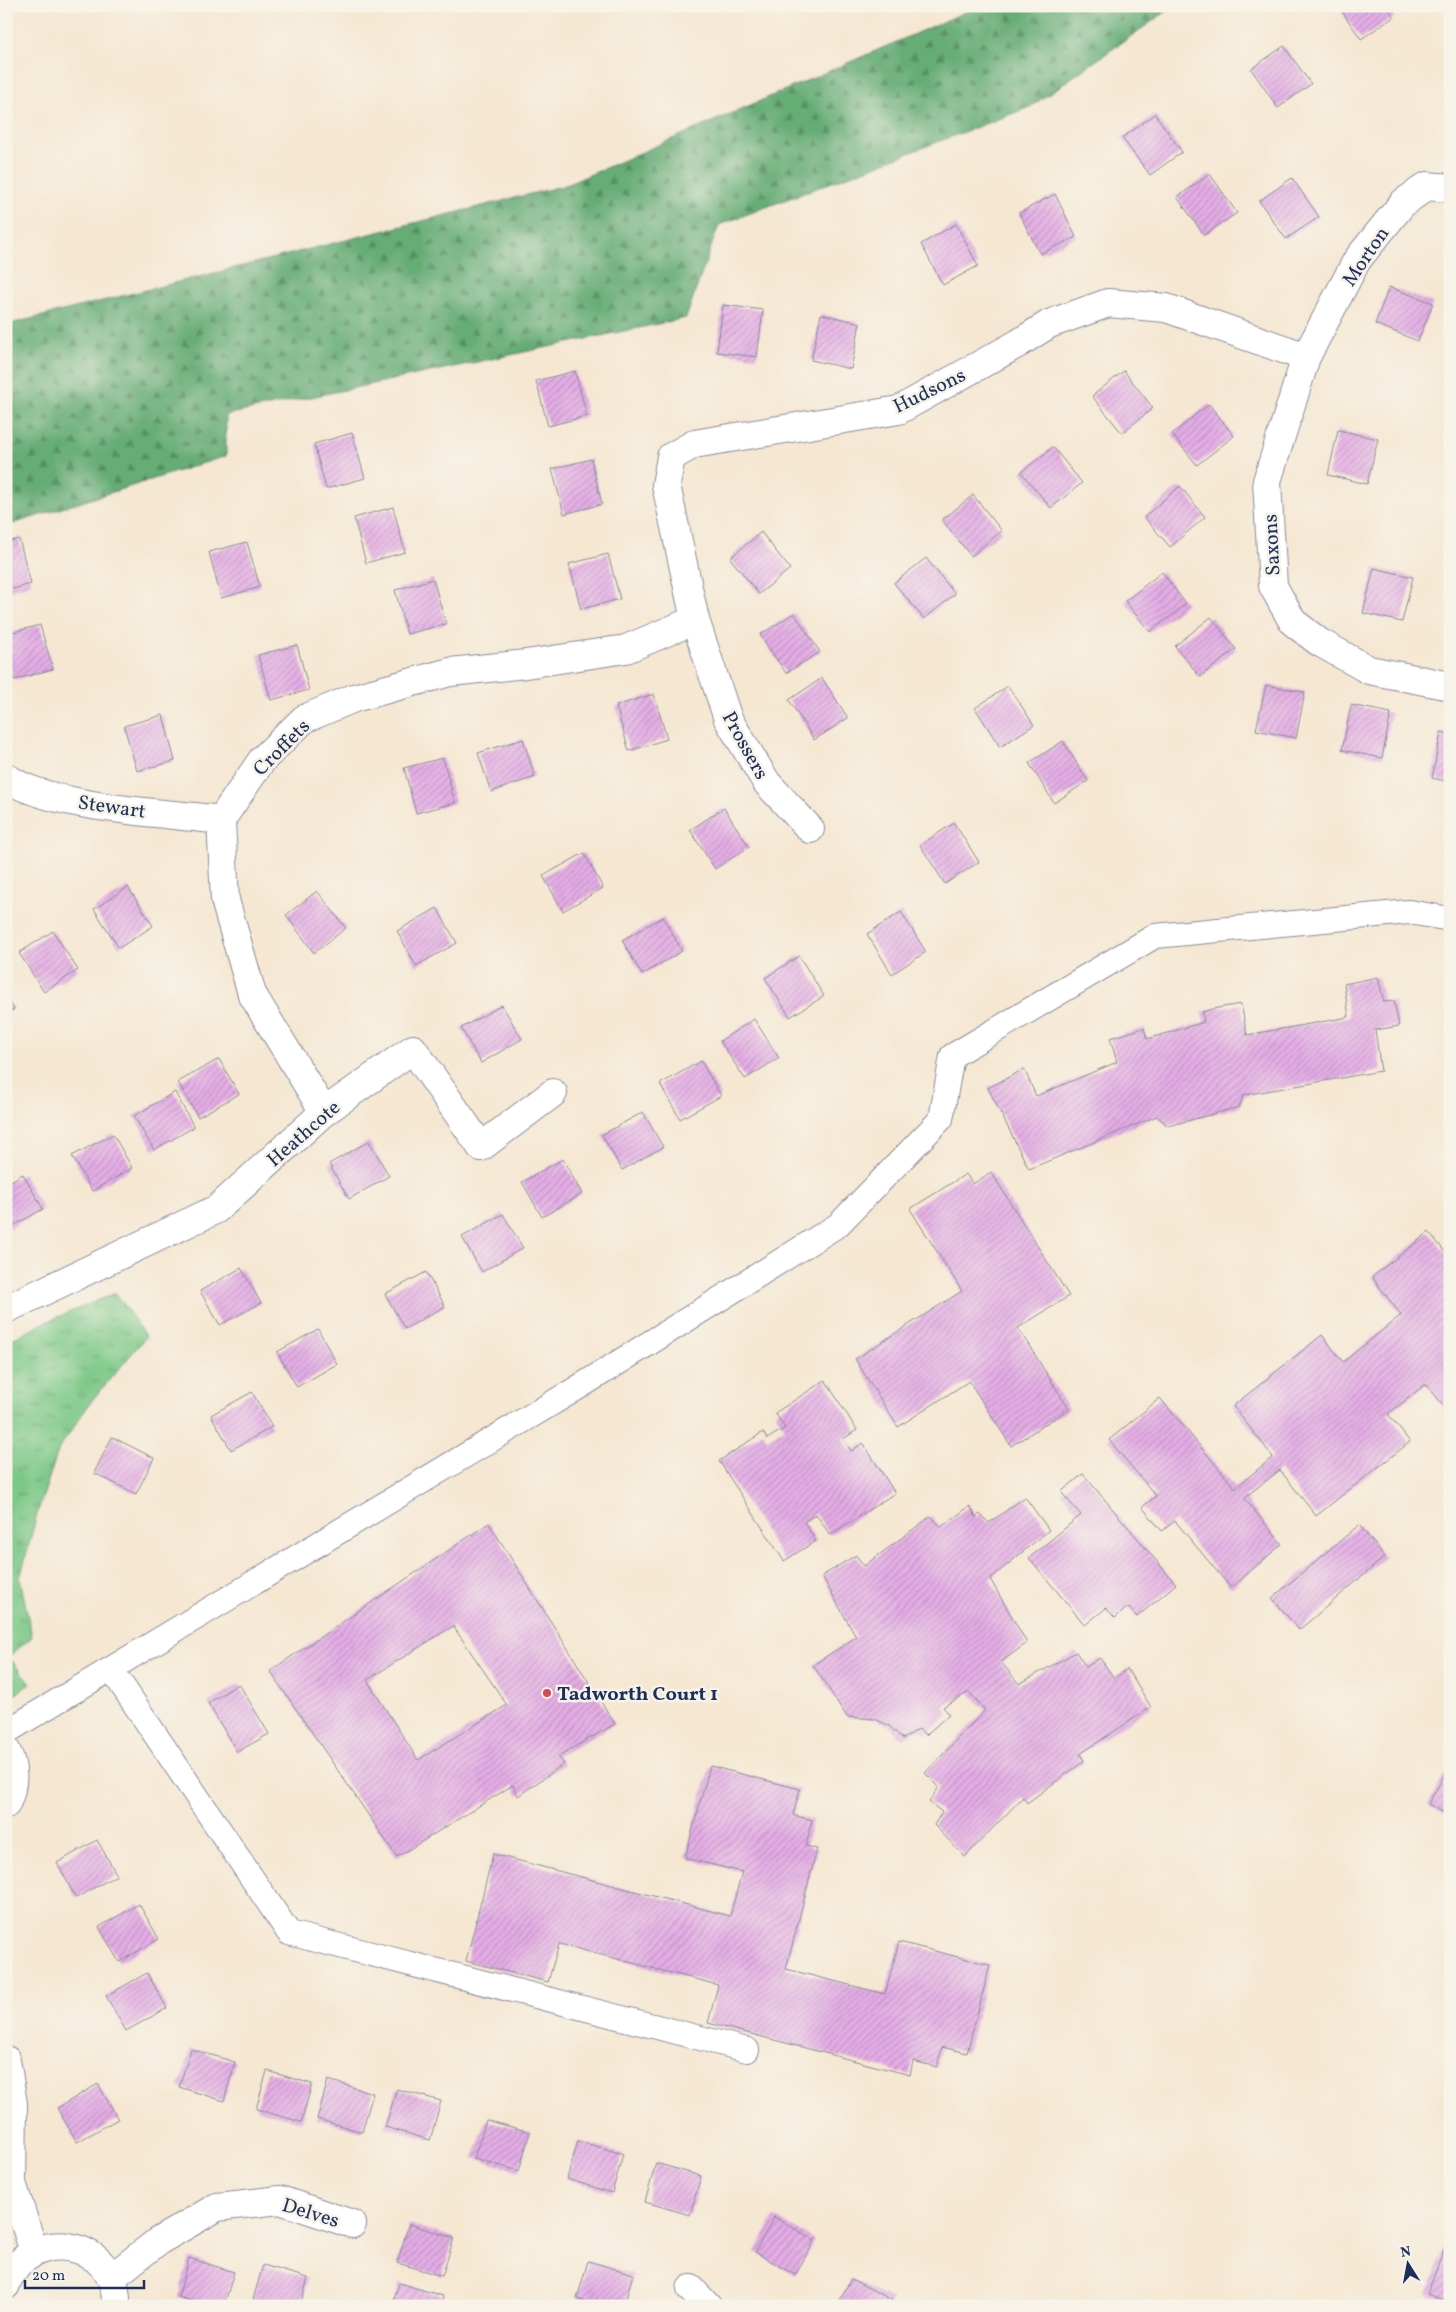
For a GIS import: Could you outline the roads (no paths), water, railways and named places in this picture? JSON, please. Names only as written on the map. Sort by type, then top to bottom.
[{"type":"street","name":"Morton","points":[[1306,357],[1358,260],[1404,203],[1426,186],[1450,188]]},
{"type":"street","name":"Hudsons","points":[[695,620],[666,485],[671,457],[694,444],[898,410],[1019,343],[1048,324],[1108,303],[1166,308],[1306,357]]},
{"type":"street","name":"Saxons","points":[[1306,357],[1267,481],[1273,586],[1292,622],[1319,642],[1369,670],[1450,686]]},
{"type":"street","name":"Croffets","points":[[221,820],[262,760],[304,720],[354,698],[450,672],[526,664],[626,649],[695,620]]},
{"type":"street","name":"Prossers","points":[[695,620],[728,719],[767,783],[810,829]]},
{"type":"street","name":"Stewart","points":[[6,777],[15,784],[46,796],[221,820]]},
{"type":"street","points":[[221,820],[224,900],[252,994],[324,1112]]},
{"type":"street","name":"Heathcote","points":[[6,1309],[218,1209],[324,1112],[413,1049],[481,1147],[553,1093]]},
{"type":"street","points":[[6,1750],[13,1769],[12,1787],[6,1804]]},
{"type":"street","points":[[6,2060],[10,2104],[12,2183],[34,2252]]},
{"type":"street","name":"Delves","points":[[111,2278],[157,2242],[218,2207],[280,2200],[352,2224]]},
{"type":"street","points":[[6,2285],[10,2275],[20,2262],[34,2252],[51,2246],[69,2246],[87,2252],[101,2263],[111,2278],[116,2296],[116,2306]]},
{"type":"lane","points":[[6,1732],[584,1384],[838,1224],[941,1120],[952,1056],[1155,936],[1410,912],[1450,919]]},
{"type":"lane","points":[[111,1669],[289,1934],[747,2050]]},
{"type":"place","name":"Tadworth Court 1","points":[[547,1693]]}]
